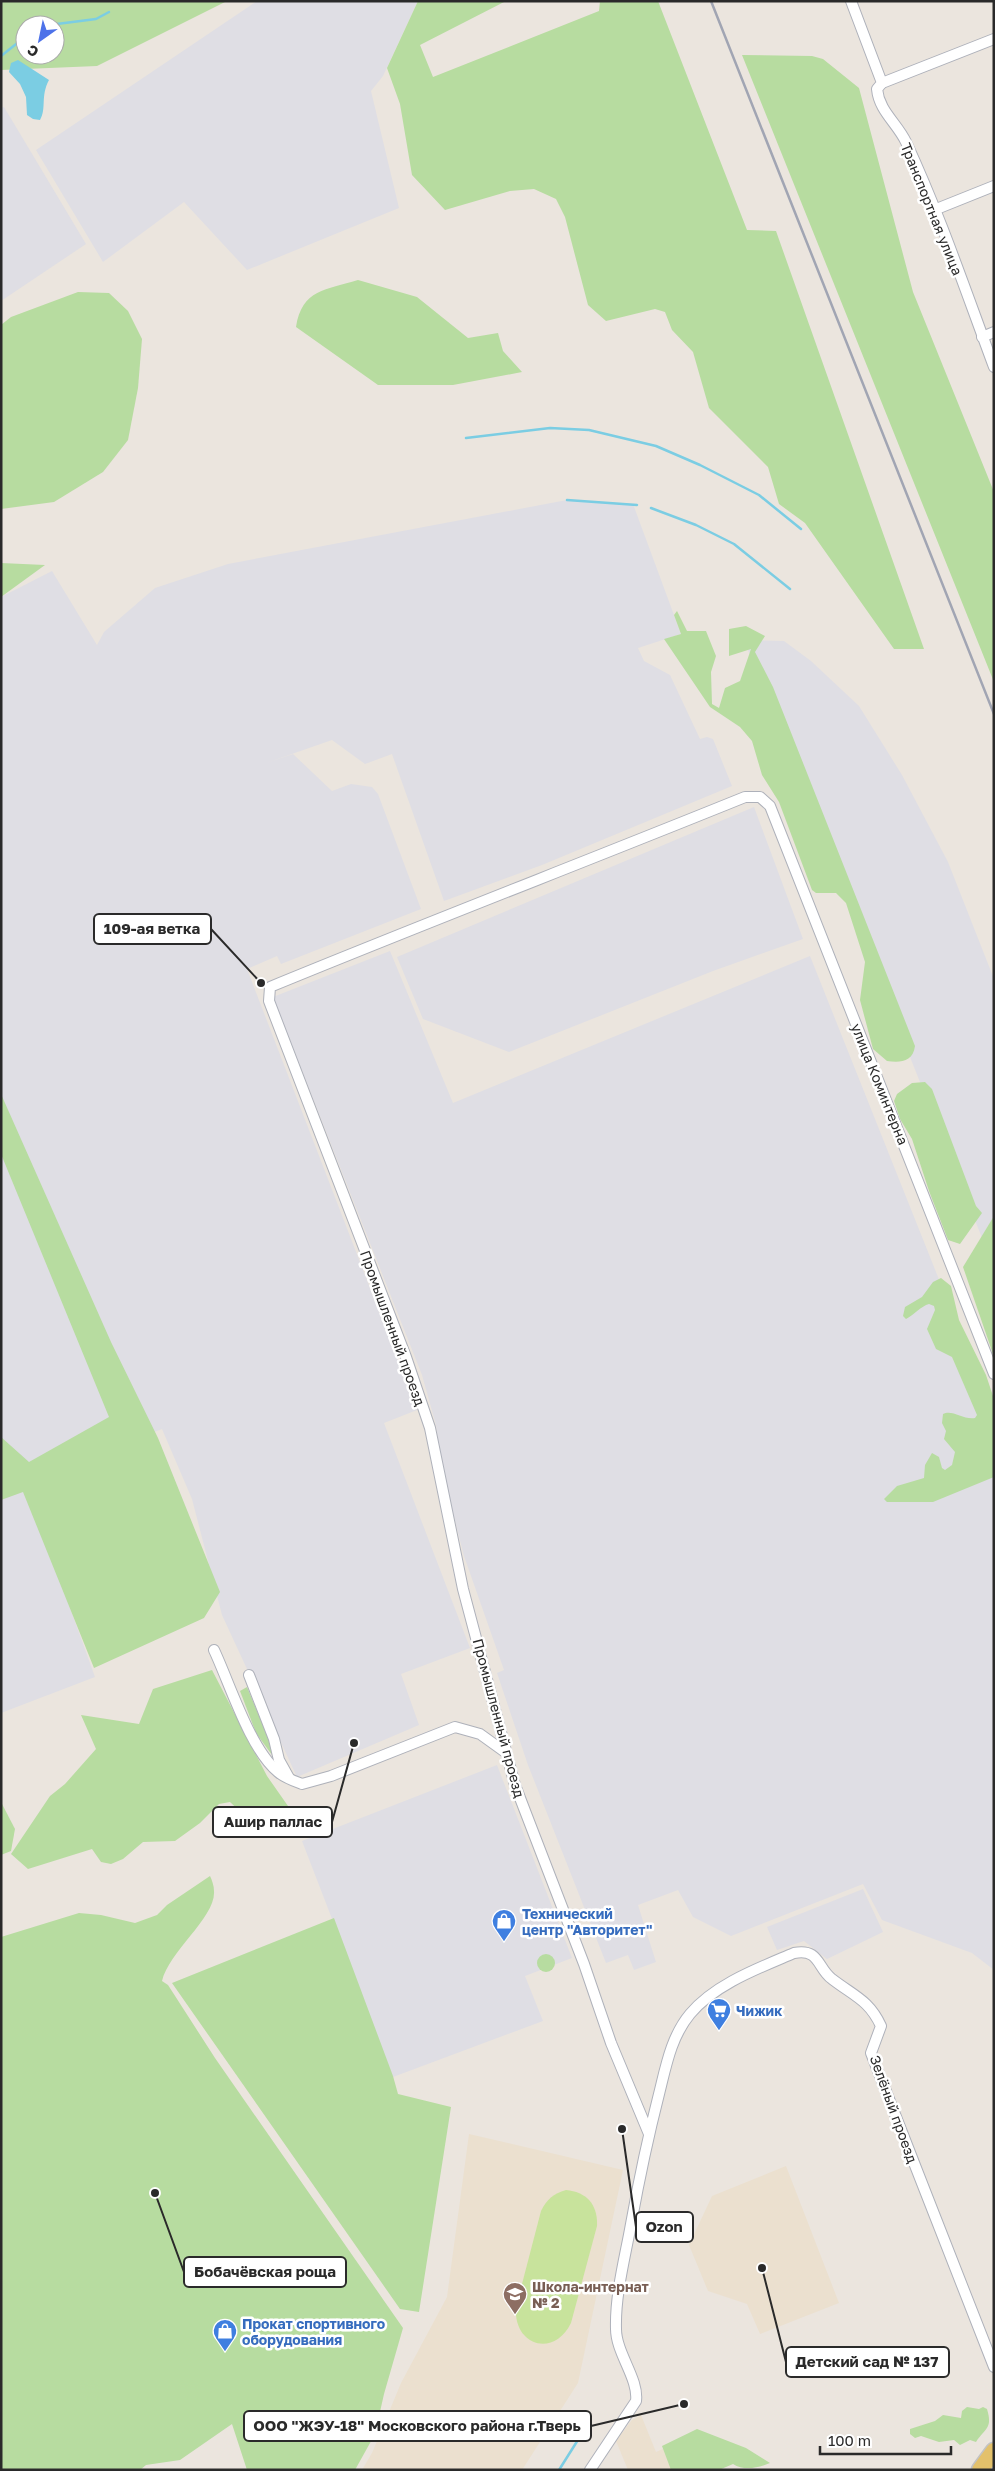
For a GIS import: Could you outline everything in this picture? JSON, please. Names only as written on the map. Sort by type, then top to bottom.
[{"type":"main road","points":[[980,2470],[994,2451]]},
{"type":"main road","points":[[986,2470],[994,2468]]},
{"type":"street","name":"Транспортная улица","points":[[851,1],[882,83],[877,89],[878,101],[905,140],[994,367]]},
{"type":"street","points":[[882,83],[994,39]]},
{"type":"street","points":[[934,210],[994,186]]},
{"type":"street","points":[[982,337],[994,332]]},
{"type":"street","name":"улица Коминтерна","points":[[270,987],[438,918],[548,877],[746,797],[760,797],[770,806],[994,1374]]},
{"type":"street","name":"Промышленный проезд","points":[[270,987],[269,1000],[406,1357],[430,1428],[454,1551],[505,1752],[518,1794],[584,1964],[611,2042],[649,2134]]},
{"type":"street","points":[[214,1650],[250,1732],[269,1763],[289,1779],[302,1784],[331,1776],[455,1727],[480,1734],[505,1752]]},
{"type":"street","points":[[249,1675],[274,1739],[279,1760],[289,1779]]},
{"type":"street","name":"Зелёный проезд","points":[[649,2134],[670,2050],[679,2031],[694,2010],[720,1988],[790,1955],[802,1952],[813,1956],[830,1978],[866,2002],[881,2026],[871,2053],[994,2367]]},
{"type":"street","points":[[590,2470],[636,2401],[636,2391],[618,2343],[616,2324],[622,2273],[649,2134]]},
{"type":"shaded area","points":[[257,1],[418,1],[383,76],[371,91],[399,208],[247,270],[184,202],[103,262],[36,150]]},
{"type":"shaded area","points":[[4,107],[86,244],[1,301],[1,108]]},
{"type":"shaded area","points":[[567,500],[633,504],[681,634],[638,648],[644,661],[670,675],[700,739],[707,737],[713,739],[732,786],[542,865],[444,901],[392,754],[365,764],[332,740],[266,763],[293,754],[332,791],[351,784],[372,787],[378,794],[421,909],[281,964],[277,956],[247,969],[417,1410],[384,1423],[470,1648],[401,1674],[419,1725],[297,1777],[222,1615],[192,1499],[162,1429],[25,1483],[95,1677],[1,1713],[1,597],[52,571],[97,645],[104,632],[155,588],[228,564]]},
{"type":"shaded area","points":[[744,640],[784,641],[811,661],[859,706],[902,775],[948,862],[994,979],[994,1268]]},
{"type":"shaded area","points":[[754,807],[803,939],[713,971],[509,1052],[423,1019],[397,957]]},
{"type":"shaded area","points":[[390,951],[453,1103],[810,956],[938,1277],[994,1429],[994,1970],[972,1953],[882,1920],[863,1884],[731,1936],[693,1917],[678,1890],[638,1905],[656,1962],[634,1970],[628,1955],[606,1963],[528,1765],[497,1673],[504,1670],[464,1556],[441,1466],[436,1425],[422,1375],[273,997]]},
{"type":"shaded area","points":[[497,1765],[572,1958],[525,1976],[543,2021],[393,2077],[302,1841]]},
{"type":"shaded area","points":[[863,1889],[883,1932],[827,1959],[804,1941],[777,1950],[767,1927]]},
{"type":"shaded area","name":"Школа-интернат № 2","points":[[469,2134],[623,2170],[578,2383],[522,2470],[362,2470],[372,2453],[401,2383],[447,2297]]},
{"type":"shaded area","points":[[786,2166],[839,2303],[760,2334],[747,2304],[708,2291],[689,2245],[712,2196]]},
{"type":"shaded area","points":[[641,2415],[656,2452],[665,2448],[673,2470],[628,2470],[616,2441],[632,2420]]},
{"type":"green space","points":[[1,1],[227,1],[97,66],[1,70]]},
{"type":"green space","points":[[418,1],[506,1],[420,45],[433,77],[599,11],[600,1],[658,1],[747,230],[776,231],[924,649],[894,649],[805,523],[779,504],[768,467],[709,408],[693,352],[672,330],[665,312],[655,309],[606,321],[588,305],[565,217],[556,199],[534,189],[510,191],[445,210],[412,175],[400,104],[387,68]]},
{"type":"green space","points":[[742,55],[812,56],[823,59],[859,88],[913,292],[994,492],[994,682]]},
{"type":"green space","points":[[358,280],[417,297],[468,338],[498,333],[503,351],[522,372],[453,385],[378,385],[296,327],[299,314],[310,298],[326,289]]},
{"type":"green space","points":[[78,292],[109,293],[128,311],[142,339],[138,388],[128,440],[103,472],[54,502],[1,509],[1,325],[11,317]]},
{"type":"green space","points":[[1,563],[45,565],[1,597]]},
{"type":"green space","points":[[677,611],[687,631],[706,631],[716,656],[711,672],[712,704],[719,708],[725,688],[740,681],[751,649],[729,656],[729,629],[746,626],[765,636],[755,652],[773,687],[915,1046],[909,1058],[897,1062],[887,1061],[873,1049],[860,1000],[865,962],[846,903],[836,893],[816,893],[812,890],[779,802],[762,775],[752,741],[740,727],[710,707],[664,639],[681,634],[674,615]]},
{"type":"green space","points":[[925,1082],[932,1089],[976,1206],[982,1213],[960,1244],[948,1240],[912,1139],[900,1119],[894,1101],[897,1094],[912,1083]]},
{"type":"green space","points":[[1,1094],[111,1342],[158,1438],[220,1592],[204,1618],[94,1668],[23,1492],[1,1500],[1,1437],[29,1462],[109,1417],[1,1154]]},
{"type":"green space","points":[[994,1216],[994,1357],[963,1267]]},
{"type":"green space","points":[[941,1278],[951,1286],[959,1320],[986,1375],[994,1399],[994,1477],[933,1502],[887,1502],[884,1499],[897,1486],[924,1478],[925,1465],[932,1453],[939,1457],[942,1468],[945,1470],[952,1465],[955,1452],[944,1439],[946,1431],[942,1423],[943,1414],[950,1413],[966,1418],[975,1418],[977,1415],[952,1357],[936,1349],[927,1329],[935,1310],[934,1306],[926,1305],[906,1319],[903,1316],[905,1307],[922,1297],[933,1282]]},
{"type":"green space","points":[[212,1670],[267,1776],[288,1806],[277,1825],[263,1828],[250,1821],[230,1802],[219,1804],[200,1823],[175,1841],[143,1842],[123,1859],[111,1864],[101,1862],[92,1849],[28,1869],[11,1854],[50,1796],[65,1784],[96,1749],[81,1715],[139,1724],[153,1689]]},
{"type":"green space","points":[[247,1687],[268,1737],[272,1755],[256,1733],[240,1691]]},
{"type":"green space","points":[[1,1802],[15,1829],[11,1851],[1,1855]]},
{"type":"green space","points":[[210,1876],[214,1889],[213,1901],[208,1912],[173,1958],[162,1981],[168,1985],[215,2058],[403,2328],[384,2394],[375,2434],[355,2470],[247,2470],[232,2424],[180,2460],[146,2465],[140,2470],[1,2470],[1,1937],[79,1913],[101,1915],[135,1923],[157,1915],[167,1905]]},
{"type":"green space","points":[[334,1918],[398,2094],[451,2107],[419,2312],[400,2309],[172,1983]]},
{"type":"green space","points":[[542,1954],[550,1954],[555,1959],[553,1970],[542,1972],[537,1967],[537,1959]]},
{"type":"green space","points":[[566,2190],[580,2194],[590,2201],[596,2212],[597,2226],[571,2323],[564,2334],[555,2341],[545,2344],[536,2343],[521,2331],[517,2320],[516,2307],[541,2211],[551,2198],[557,2193]]},
{"type":"green space","points":[[967,2407],[979,2409],[983,2407],[987,2409],[989,2416],[989,2425],[976,2442],[970,2440],[960,2445],[954,2440],[939,2442],[921,2436],[915,2438],[910,2434],[910,2429],[935,2421],[943,2415],[961,2418],[962,2411]]},
{"type":"green space","points":[[697,2429],[746,2448],[770,2463],[751,2468],[742,2468],[733,2464],[719,2470],[671,2470],[662,2446]]},
{"type":"water","points":[[15,61],[15,65],[26,65],[49,80],[46,86],[40,120],[33,119],[27,115],[26,97],[20,84],[9,72],[11,63]]},
{"type":"waterway","points":[[65,23],[96,19],[109,12]]},
{"type":"waterway","points":[[1,56],[15,45]]},
{"type":"waterway","points":[[466,438],[550,428],[589,430],[656,446],[700,465],[759,495],[801,529]]},
{"type":"waterway","points":[[567,500],[637,505]]},
{"type":"waterway","points":[[651,508],[696,525],[734,544],[790,589]]},
{"type":"waterway","points":[[559,2470],[588,2424]]},
{"type":"railway","points":[[711,1],[994,714]]},
{"type":"place","name":"109-ая ветка","points":[[261,983]]},
{"type":"place","name":"Ашир паллас","points":[[354,1743]]},
{"type":"place","name":"Технический центр \"Авторитет\"","points":[[504,1942]]},
{"type":"place","name":"Чижик","points":[[719,2031]]},
{"type":"place","name":"Ozon","points":[[622,2129]]},
{"type":"place","name":"Бобачёвская роща","points":[[155,2193]]},
{"type":"place","name":"Детский сад № 137","points":[[762,2268]]},
{"type":"place","name":"Школа-интернат № 2","points":[[515,2315]]},
{"type":"place","name":"Прокат спортивного оборудования","points":[[225,2352]]},
{"type":"place","name":"ООО \"ЖЭУ-18\" Московского района г.Тверь","points":[[684,2404]]}]
